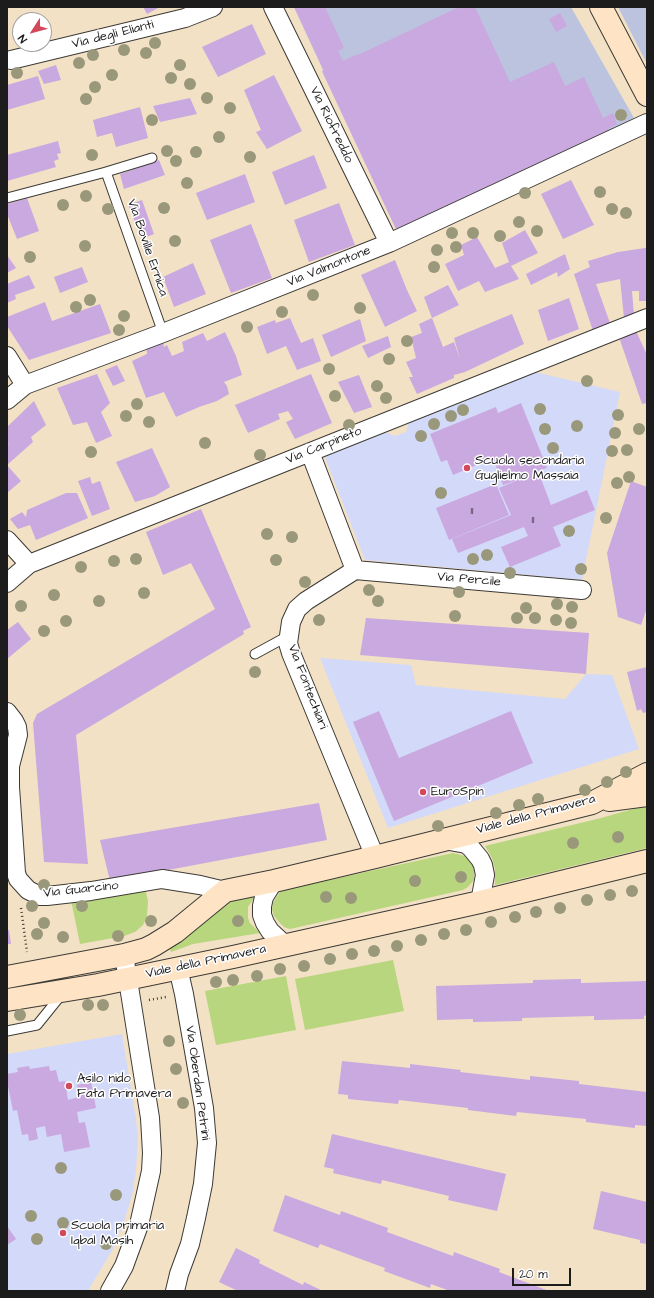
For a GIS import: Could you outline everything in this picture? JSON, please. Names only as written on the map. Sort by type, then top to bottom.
[{"type":"main road","points":[[601,7],[647,95]]},
{"type":"main road","name":"Viale della Primavera","points":[[7,977],[124,955],[146,949],[165,938],[225,891],[375,857],[592,803],[647,774]]},
{"type":"main road","points":[[592,803],[647,795]]},
{"type":"main road","name":"Viale della Primavera","points":[[7,1000],[128,979],[233,957],[480,902],[647,861]]},
{"type":"street","name":"Via degli Elianti","points":[[11,60],[182,12],[213,7]]},
{"type":"street","name":"Via Riofreddo","points":[[273,7],[389,243]]},
{"type":"street","name":"Via Valmontone","points":[[7,400],[25,386],[163,334],[389,243],[647,123]]},
{"type":"street","name":"Via Carpineto","points":[[7,583],[29,564],[647,318]]},
{"type":"street","points":[[7,356],[25,386]]},
{"type":"street","points":[[310,452],[355,570]]},
{"type":"street","points":[[7,540],[29,564]]},
{"type":"street","name":"Via Percile","points":[[355,570],[582,590]]},
{"type":"street","name":"Via Fontechiari","points":[[355,570],[306,601],[297,609],[291,622],[288,643],[375,857]]},
{"type":"street","name":"Via Guarcino","points":[[7,712],[17,727],[18,735],[10,766],[16,873],[18,879],[28,890],[40,896],[47,896],[162,880],[185,882],[225,891]]},
{"type":"street","name":"Viale della Primavera","points":[[444,840],[466,844],[480,859],[485,875],[480,902]]},
{"type":"street","name":"Viale della Primavera","points":[[274,881],[264,897],[262,915],[270,931],[285,945]]},
{"type":"street","name":"Viale della Primavera","points":[[124,955],[128,979]]},
{"type":"street","name":"Via Oberdan Petrini","points":[[175,1291],[179,1274],[190,1244],[198,1211],[203,1184],[207,1143],[204,1108],[178,968]]},
{"type":"street","points":[[110,1291],[124,1266],[139,1225],[151,1165],[152,1136],[150,1118],[128,979]]},
{"type":"lane","points":[[7,198],[106,172],[152,158]]},
{"type":"lane","name":"Via Boville Ernica","points":[[106,172],[163,334]]},
{"type":"lane","points":[[255,654],[288,636]]},
{"type":"lane","points":[[7,1031],[37,1025],[64,991]]},
{"type":"path","points":[[27,954],[20,901],[22,894],[28,890]]},
{"type":"path","points":[[141,1001],[172,996]]},
{"type":"shaded area","points":[[294,7],[571,7],[634,118],[588,141],[396,229],[322,71],[323,70]]},
{"type":"shaded area","points":[[618,7],[647,7],[647,64]]},
{"type":"shaded area","name":"Scuola secondaria Guglielmo Massaia","points":[[535,372],[620,392],[582,580],[365,560],[324,455],[385,432],[395,436],[406,432],[410,420]]},
{"type":"shaded area","points":[[320,658],[411,665],[416,685],[565,699],[586,674],[612,675],[639,749],[388,828]]},
{"type":"shaded area","points":[[122,1034],[138,1139],[133,1191],[125,1219],[114,1247],[88,1291],[7,1291],[7,1054]]},
{"type":"green space","points":[[647,805],[647,848],[495,885],[495,869],[492,858],[485,846],[601,818]]},
{"type":"green space","points":[[453,853],[465,856],[472,863],[474,869],[474,880],[463,890],[290,929],[284,927],[274,916],[272,909],[273,903],[279,893],[283,890]]},
{"type":"green space","points":[[145,888],[148,901],[147,916],[143,925],[135,932],[124,936],[80,944],[71,900]]},
{"type":"green space","points":[[256,895],[248,907],[248,918],[250,923],[260,933],[193,944],[171,952],[170,949],[222,906],[242,897]]},
{"type":"green space","points":[[393,960],[404,1011],[305,1030],[295,979]]},
{"type":"green space","points":[[286,976],[296,1030],[216,1045],[205,991]]},
{"type":"building","points":[[143,7],[160,7],[147,14]]},
{"type":"building","points":[[294,7],[325,7],[344,48],[338,51],[343,61],[459,7],[460,9],[465,7],[475,7],[510,82],[554,62],[565,86],[584,77],[603,118],[613,113],[617,124],[608,129],[609,131],[588,141],[396,229],[322,71],[324,71]]},
{"type":"building","points":[[560,13],[567,26],[556,32],[549,19]]},
{"type":"building","points":[[252,24],[266,54],[218,77],[202,47]]},
{"type":"building","points":[[56,65],[61,80],[44,84],[38,71]]},
{"type":"building","points":[[274,75],[302,131],[267,149],[256,132],[261,130],[244,90]]},
{"type":"building","points":[[38,76],[45,99],[7,110],[7,85]]},
{"type":"building","points":[[190,98],[197,114],[160,122],[153,106]]},
{"type":"building","points":[[140,107],[148,138],[116,147],[112,133],[97,137],[93,120]]},
{"type":"building","points":[[58,141],[61,153],[57,154],[59,159],[54,161],[56,167],[7,181],[7,155]]},
{"type":"building","points":[[314,155],[327,188],[285,205],[272,172]]},
{"type":"building","points":[[159,160],[165,175],[124,189],[120,174]]},
{"type":"building","points":[[245,174],[255,202],[207,220],[196,193]]},
{"type":"building","points":[[571,180],[594,225],[563,239],[541,194]]},
{"type":"building","points":[[27,198],[39,231],[17,239],[7,214],[7,204]]},
{"type":"building","points":[[142,200],[154,234],[142,239],[128,205]]},
{"type":"building","points":[[339,203],[355,245],[309,262],[294,220]]},
{"type":"building","points":[[251,224],[272,278],[231,293],[210,240]]},
{"type":"building","points":[[525,230],[538,253],[511,266],[519,279],[485,292],[479,281],[458,291],[445,264],[464,255],[461,245],[477,237],[495,268],[509,262],[502,243]]},
{"type":"building","points":[[647,247],[647,301],[639,301],[639,291],[632,291],[634,316],[624,318],[620,279],[596,284],[610,323],[593,331],[574,274],[590,267],[588,261],[618,252]]},
{"type":"building","points":[[565,254],[570,269],[558,277],[557,272],[531,285],[526,274]]},
{"type":"building","points":[[7,255],[16,268],[7,273]]},
{"type":"building","points":[[395,260],[417,311],[385,327],[361,275]]},
{"type":"building","points":[[193,263],[206,294],[174,307],[163,277]]},
{"type":"building","points":[[82,267],[88,282],[60,293],[54,277]]},
{"type":"building","points":[[29,275],[35,288],[15,295],[16,299],[7,303],[7,284]]},
{"type":"building","points":[[448,285],[459,305],[432,318],[424,297]]},
{"type":"building","points":[[569,298],[579,329],[548,341],[538,310]]},
{"type":"building","points":[[45,302],[52,321],[100,304],[111,333],[29,360],[7,326],[7,317]]},
{"type":"building","points":[[512,314],[524,344],[465,372],[454,375],[454,378],[417,394],[409,377],[413,377],[406,362],[416,358],[411,337],[422,333],[419,324],[432,318],[443,347],[454,342],[460,359],[454,338]]},
{"type":"building","points":[[290,318],[301,343],[313,338],[321,361],[297,370],[286,346],[267,354],[257,327],[275,320],[276,323]]},
{"type":"building","points":[[360,319],[366,341],[331,357],[322,335]]},
{"type":"building","points":[[636,331],[647,355],[647,403],[642,404],[620,340]]},
{"type":"building","points":[[225,332],[236,356],[242,375],[224,382],[227,386],[229,394],[217,401],[176,417],[164,392],[146,398],[132,361],[147,354],[146,346],[163,340],[164,347],[167,345],[172,356],[184,351],[182,342],[203,333],[207,341]]},
{"type":"building","points":[[388,336],[391,347],[368,358],[362,346]]},
{"type":"building","points":[[117,365],[125,381],[113,386],[105,370]]},
{"type":"building","points":[[97,374],[110,403],[101,412],[112,436],[96,443],[87,422],[73,425],[57,388]]},
{"type":"building","points":[[311,374],[332,423],[295,439],[286,422],[293,419],[288,411],[278,414],[280,419],[248,433],[235,405]]},
{"type":"building","points":[[359,375],[372,407],[354,413],[338,382]]},
{"type":"building","points":[[34,401],[46,425],[31,437],[33,442],[7,465],[7,442],[10,445],[7,441],[7,427]]},
{"type":"building","points":[[521,403],[547,468],[538,471],[551,505],[587,490],[595,510],[553,527],[561,546],[510,567],[501,547],[528,536],[524,527],[458,553],[452,539],[511,515],[499,488],[520,479],[503,485],[493,458],[453,475],[447,460],[441,462],[430,434],[496,407],[498,413]]},
{"type":"building","points":[[152,448],[170,487],[155,496],[135,502],[116,462]]},
{"type":"building","points":[[7,465],[21,481],[7,493]]},
{"type":"building","points":[[90,477],[92,484],[100,481],[110,509],[92,516],[78,481]]},
{"type":"building","points":[[631,481],[647,487],[647,608],[641,625],[618,617],[607,553]]},
{"type":"building","points":[[496,484],[509,515],[449,540],[436,508]]},
{"type":"building","points":[[66,493],[77,493],[88,518],[36,540],[30,525],[18,529],[10,519],[22,512],[26,517],[27,510]]},
{"type":"building","points":[[201,509],[251,627],[243,631],[244,634],[76,735],[88,864],[44,862],[33,723],[37,714],[215,609],[191,563],[163,575],[146,532]]},
{"type":"building","points":[[366,618],[589,633],[586,674],[360,655]]},
{"type":"building","points":[[18,622],[31,639],[7,659],[7,630]]},
{"type":"building","points":[[647,667],[647,712],[643,713],[641,709],[637,711],[627,672]]},
{"type":"building","name":"EuroSpin","points":[[379,711],[399,758],[511,711],[533,763],[394,821],[353,722]]},
{"type":"building","points":[[319,803],[327,840],[110,881],[100,840]]},
{"type":"building","points":[[9,930],[11,944],[7,944],[7,931]]},
{"type":"building","points":[[581,979],[581,983],[647,981],[647,1015],[644,1016],[644,1019],[594,1020],[594,1016],[522,1018],[522,1021],[473,1022],[473,1019],[437,1020],[436,986],[533,983],[533,980]]},
{"type":"building","points":[[342,1061],[410,1068],[410,1064],[461,1070],[460,1072],[530,1080],[530,1076],[579,1081],[579,1084],[647,1092],[647,1126],[635,1125],[635,1128],[586,1122],[586,1119],[517,1112],[516,1116],[468,1110],[468,1108],[399,1100],[398,1104],[348,1099],[348,1095],[338,1094]]},
{"type":"building","points":[[29,1066],[30,1069],[49,1066],[50,1071],[56,1070],[59,1082],[65,1081],[68,1100],[79,1097],[77,1085],[91,1082],[96,1108],[77,1112],[79,1123],[85,1122],[90,1147],[64,1152],[61,1134],[47,1137],[45,1126],[36,1128],[38,1139],[29,1141],[28,1134],[22,1135],[17,1110],[13,1111],[7,1074],[18,1072],[17,1068]]},
{"type":"building","points":[[332,1134],[506,1174],[497,1211],[448,1200],[449,1196],[382,1180],[381,1184],[333,1173],[334,1169],[324,1167]]},
{"type":"building","points":[[601,1191],[647,1202],[647,1244],[640,1243],[640,1240],[593,1229]]},
{"type":"building","points":[[285,1195],[340,1215],[341,1211],[388,1228],[387,1232],[453,1256],[454,1252],[500,1269],[499,1272],[549,1291],[450,1291],[431,1284],[430,1288],[384,1271],[385,1268],[320,1244],[318,1248],[273,1231]]},
{"type":"building","points":[[7,1226],[16,1239],[7,1245]]},
{"type":"building","points":[[236,1248],[260,1260],[259,1263],[303,1285],[304,1282],[323,1291],[238,1291],[219,1282]]},
{"type":"place","name":"Scuola secondaria Guglielmo Massaia","points":[[467,468]]},
{"type":"place","name":"EuroSpin","points":[[423,792]]},
{"type":"place","name":"Asilo nido Fata Primavera","points":[[69,1086]]},
{"type":"place","name":"Scuola primaria Iqbal Masih","points":[[63,1233]]}]
